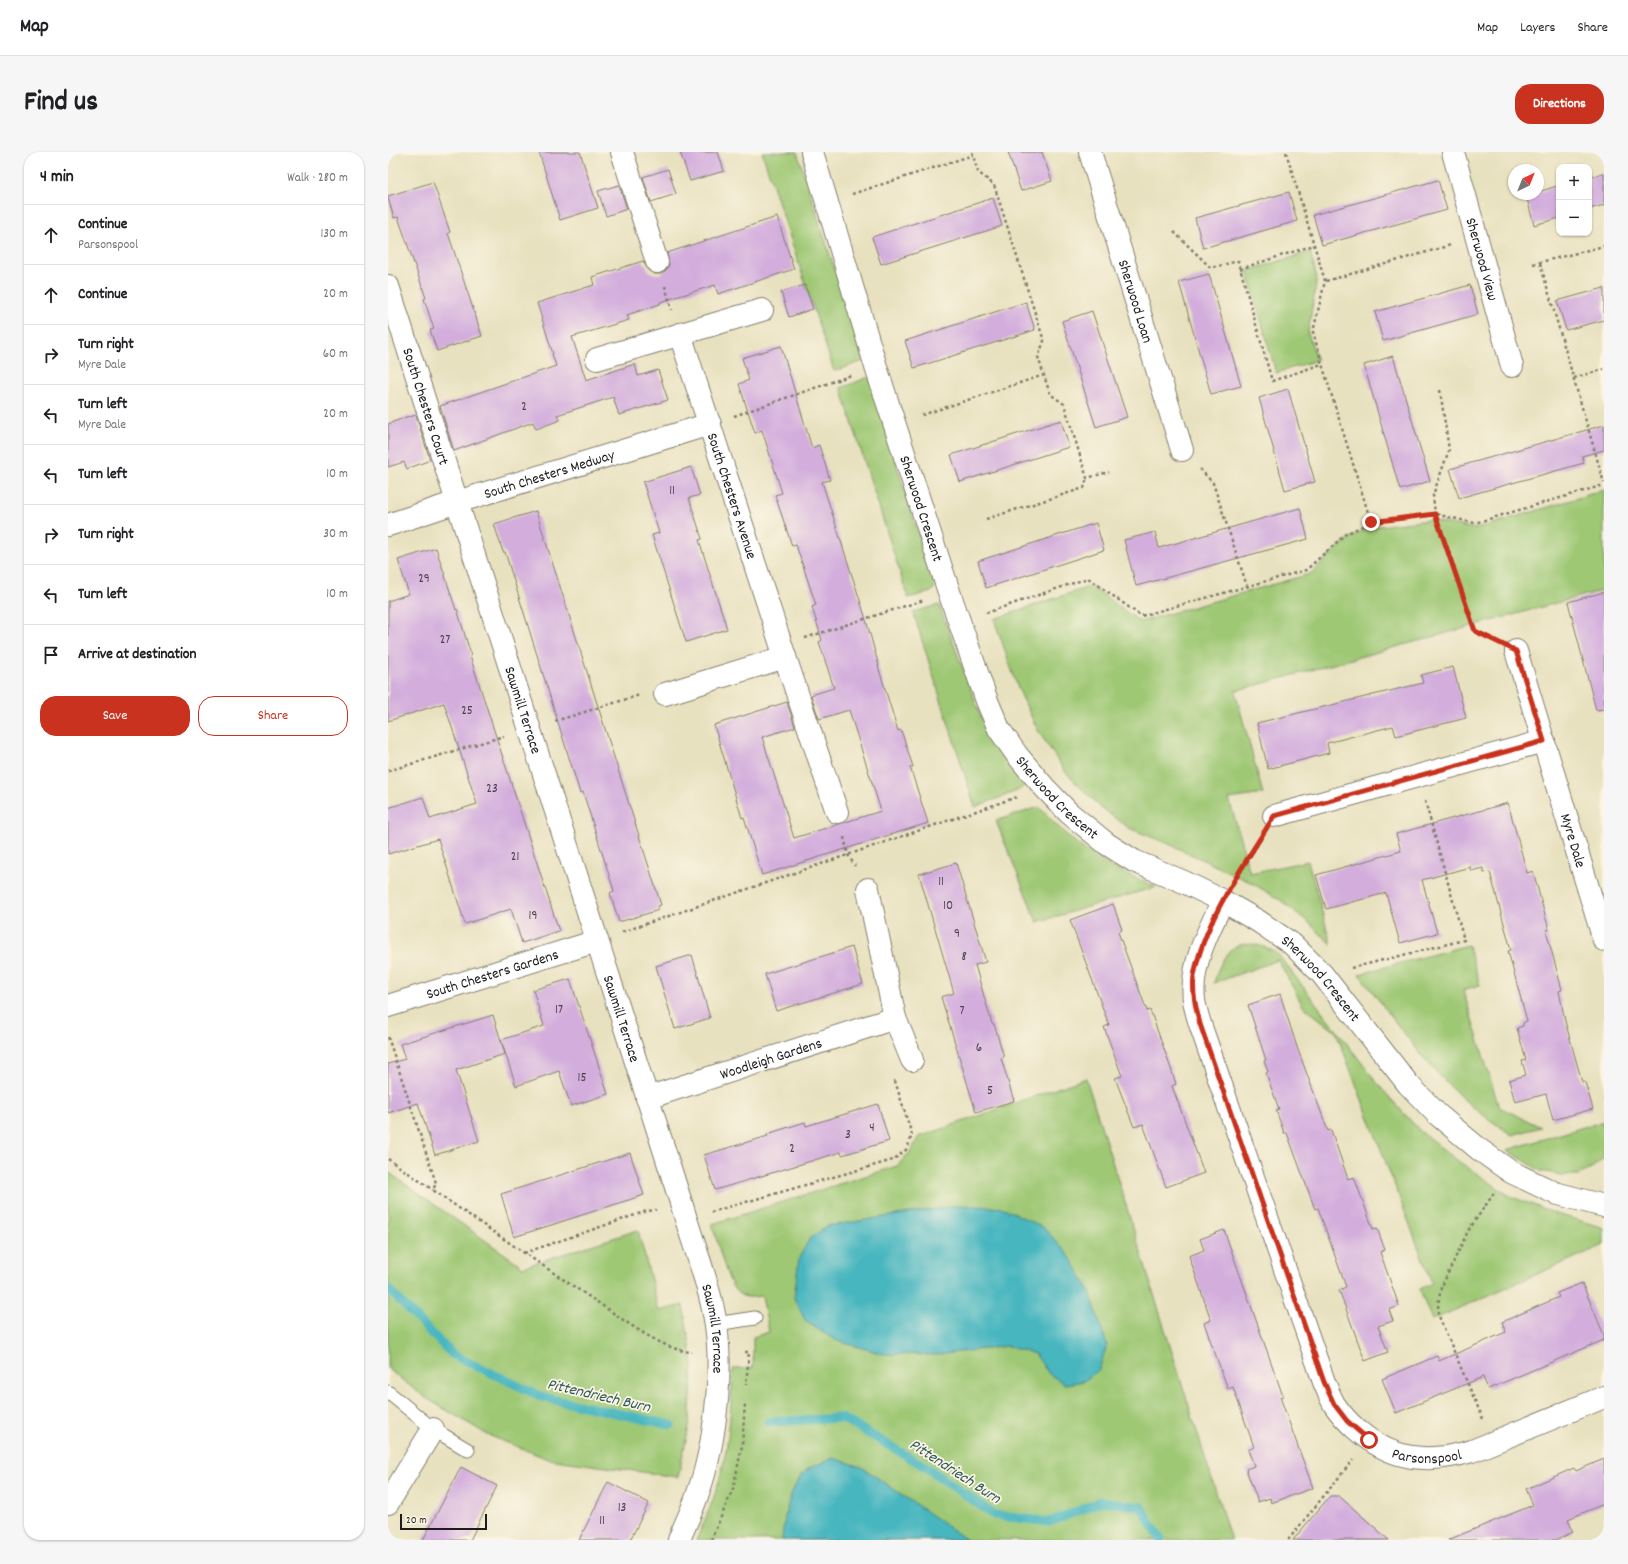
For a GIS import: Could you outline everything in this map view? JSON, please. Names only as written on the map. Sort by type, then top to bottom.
[{"type":"street","points":[[622,152],[657,262]]},
{"type":"street","name":"Sherwood Crescent","points":[[812,152],[876,367],[949,592],[987,701],[999,729],[1017,755],[1044,787],[1069,813],[1107,844],[1134,861],[1184,882],[1223,901],[1258,921],[1292,944],[1322,974],[1408,1084],[1437,1114],[1480,1150],[1511,1172],[1555,1193],[1604,1206]]},
{"type":"street","name":"Sherwood Loan","points":[[1090,152],[1182,450]]},
{"type":"street","name":"Sherwood View","points":[[1453,152],[1512,366]]},
{"type":"street","name":"South Chesters Court","points":[[388,286],[457,502]]},
{"type":"street","points":[[597,359],[762,310]]},
{"type":"street","name":"South Chesters Avenue","points":[[680,334],[837,812]]},
{"type":"street","name":"South Chesters Medway","points":[[388,525],[457,502],[710,424]]},
{"type":"street","name":"Sawmill Terrace","points":[[457,502],[683,1209],[707,1287],[716,1324],[719,1352],[716,1403],[710,1449],[699,1492],[678,1540]]},
{"type":"street","name":"Myre Dale","points":[[1516,651],[1604,940]]},
{"type":"street","points":[[665,694],[785,657]]},
{"type":"street","points":[[1274,816],[1544,741]]},
{"type":"street","points":[[868,889],[895,1018],[912,1060]]},
{"type":"street","name":"Parsonspool","points":[[1223,901],[1201,950],[1194,977],[1194,1000],[1200,1024],[1324,1382],[1334,1404],[1347,1421],[1369,1440],[1391,1453],[1434,1459],[1453,1457],[1604,1397]]},
{"type":"street","name":"South Chesters Gardens","points":[[388,1006],[597,941]]},
{"type":"street","name":"Woodleigh Gardens","points":[[647,1098],[895,1018]]},
{"type":"street","points":[[388,1503],[433,1429]]},
{"type":"lane","points":[[716,1324],[755,1318]]},
{"type":"lane","points":[[388,1392],[433,1429],[468,1450]]},
{"type":"path","points":[[1286,152],[1326,281],[1313,332],[1371,522]]},
{"type":"path","points":[[852,194],[972,154],[978,172],[994,185],[1044,341],[1038,357],[1050,394],[1064,404],[1087,478],[1084,488],[986,519]]},
{"type":"path","points":[[1174,232],[1211,268],[1238,261],[1272,381],[1322,364]]},
{"type":"path","points":[[1326,281],[1477,237]]},
{"type":"path","points":[[1240,269],[1314,245]]},
{"type":"path","points":[[1533,264],[1604,246]]},
{"type":"path","points":[[657,262],[680,334]]},
{"type":"path","points":[[986,614],[1088,578],[1141,616],[1306,570],[1346,534],[1371,522],[1435,514],[1475,523],[1604,484],[1540,262]]},
{"type":"path","points":[[710,424],[876,367]]},
{"type":"path","points":[[1574,378],[1604,369]]},
{"type":"path","points":[[922,415],[1044,375]]},
{"type":"path","points":[[1440,390],[1449,450],[1433,495],[1435,514],[1475,631],[1516,651]]},
{"type":"path","points":[[1182,450],[1213,483],[1247,586]]},
{"type":"path","points":[[1087,478],[1109,472]]},
{"type":"path","points":[[785,657],[800,639],[949,592]]},
{"type":"path","points":[[388,771],[645,693],[665,694]]},
{"type":"path","points":[[1347,969],[1464,940],[1418,776]]},
{"type":"path","points":[[597,941],[1044,787]]},
{"type":"path","points":[[837,812],[848,854],[868,889]]},
{"type":"path","points":[[1223,901],[1274,816]]},
{"type":"path","points":[[388,1037],[436,1183],[433,1190]]},
{"type":"path","points":[[524,1253],[647,1211],[683,1209],[712,1212],[893,1160],[907,1149],[912,1135],[895,1081],[912,1060]]},
{"type":"path","points":[[388,1159],[524,1253],[657,1341],[686,1352],[749,1352],[746,1391]]},
{"type":"path","points":[[1493,1442],[1440,1319],[1438,1305],[1441,1288],[1468,1231],[1489,1199],[1511,1172]]},
{"type":"path","points":[[712,1540],[733,1489],[742,1446],[745,1399]]},
{"type":"path","points":[[1288,1540],[1369,1440]]},
{"type":"green space","points":[[762,152],[797,152],[864,361],[834,371]]},
{"type":"green space","points":[[1310,252],[1317,278],[1308,333],[1317,360],[1276,373],[1247,271]]},
{"type":"green space","points":[[869,377],[935,587],[931,592],[908,598],[841,388]]},
{"type":"green space","points":[[1604,490],[1604,590],[1235,691],[1263,794],[1229,799],[1250,873],[1308,861],[1331,944],[1307,921],[1280,900],[1252,883],[1169,844],[1129,828],[1101,808],[1066,773],[1037,729],[1018,688],[994,619],[1091,586],[1140,622],[1310,574],[1349,538],[1371,527],[1429,520],[1476,529]]},
{"type":"green space","points":[[939,605],[981,717],[1025,785],[1017,791],[975,807],[913,612]]},
{"type":"green space","points":[[1039,807],[1064,832],[1099,860],[1156,887],[1037,922],[996,821]]},
{"type":"green space","points":[[1245,944],[1253,944],[1277,953],[1382,1089],[1420,1131],[1458,1161],[1510,1196],[1557,1214],[1604,1228],[1604,1245],[1432,1320],[1419,1289],[1432,1283],[1336,1032],[1303,1006],[1278,960],[1214,983],[1222,961],[1234,947]]},
{"type":"green space","points":[[1468,945],[1480,985],[1463,990],[1499,1107],[1541,1127],[1512,1135],[1469,1104],[1442,1079],[1417,1050],[1359,974]]},
{"type":"green space","points":[[1086,1078],[1231,1540],[696,1540],[707,1516],[719,1482],[724,1461],[730,1422],[733,1369],[753,1368],[753,1337],[769,1332],[762,1296],[750,1297],[741,1295],[730,1281],[712,1224],[897,1166],[911,1151],[919,1137]]},
{"type":"green space","points":[[1604,1121],[1604,1157],[1591,1169],[1578,1175],[1562,1175],[1541,1171],[1507,1150]]},
{"type":"green space","points":[[388,1172],[523,1267],[638,1230],[659,1311],[683,1305],[693,1364],[689,1427],[678,1477],[548,1459],[488,1435],[426,1398],[388,1369]]},
{"type":"water","points":[[960,1205],[1004,1208],[1044,1228],[1068,1254],[1089,1289],[1107,1345],[1099,1370],[1084,1381],[1065,1384],[1049,1374],[1035,1354],[1006,1346],[937,1355],[884,1354],[837,1341],[806,1322],[794,1298],[799,1258],[810,1238],[827,1226]]},
{"type":"water","points":[[833,1458],[862,1467],[967,1540],[782,1540],[788,1502],[796,1484],[807,1470]]},
{"type":"building","points":[[539,152],[580,152],[598,208],[560,220]]},
{"type":"building","points":[[680,152],[718,152],[724,171],[690,181]]},
{"type":"building","points":[[1008,152],[1042,152],[1052,181],[1021,191]]},
{"type":"building","points":[[668,169],[676,194],[651,202],[643,177]]},
{"type":"building","points":[[1604,173],[1604,205],[1592,208],[1592,200],[1592,176]]},
{"type":"building","points":[[1438,180],[1447,210],[1322,245],[1313,215]]},
{"type":"building","points":[[433,182],[482,336],[437,351],[430,330],[434,329],[424,299],[426,298],[398,217],[394,218],[388,198],[388,196]]},
{"type":"building","points":[[619,185],[627,209],[606,216],[598,191]]},
{"type":"building","points":[[1556,186],[1556,219],[1534,225],[1527,200],[1544,200],[1544,190]]},
{"type":"building","points":[[1289,192],[1297,221],[1203,248],[1195,218]]},
{"type":"building","points":[[993,198],[1002,226],[881,264],[872,237]]},
{"type":"building","points":[[777,217],[794,269],[718,294],[715,285],[660,302],[660,304],[627,315],[629,320],[572,337],[586,380],[635,364],[638,376],[658,370],[668,400],[619,415],[613,397],[557,415],[560,420],[536,429],[533,422],[454,451],[440,406],[556,366],[537,303],[594,285],[592,277],[643,261],[649,271],[655,274],[661,274],[669,265],[667,253]]},
{"type":"building","points":[[1209,274],[1241,386],[1211,394],[1179,282]]},
{"type":"building","points":[[805,285],[813,309],[789,317],[781,292]]},
{"type":"building","points":[[1470,285],[1478,314],[1383,341],[1375,312]]},
{"type":"building","points":[[1604,288],[1604,320],[1566,330],[1557,301]]},
{"type":"building","points":[[1026,302],[1035,330],[914,368],[905,341]]},
{"type":"building","points":[[1092,311],[1127,417],[1096,427],[1062,321]]},
{"type":"building","points":[[781,346],[812,448],[819,445],[830,480],[822,482],[864,613],[878,666],[898,731],[901,730],[913,767],[910,767],[928,823],[762,875],[744,817],[742,818],[714,725],[787,702],[795,727],[762,737],[794,838],[881,811],[849,710],[819,719],[811,695],[834,688],[819,642],[822,640],[812,607],[816,605],[796,545],[792,546],[775,495],[782,493],[762,430],[755,433],[739,384],[749,380],[742,358]]},
{"type":"building","points":[[1393,356],[1430,481],[1400,490],[1364,365]]},
{"type":"building","points":[[1288,389],[1315,482],[1285,490],[1259,398]]},
{"type":"building","points":[[416,415],[430,460],[407,469],[404,462],[388,467],[388,424]]},
{"type":"building","points":[[1061,420],[1069,447],[960,482],[951,455]]},
{"type":"building","points":[[1604,425],[1604,450],[1582,456],[1584,463],[1459,498],[1450,469]]},
{"type":"building","points":[[691,467],[700,495],[689,498],[702,539],[699,540],[727,629],[686,642],[652,535],[659,533],[643,482]]},
{"type":"building","points":[[1300,508],[1308,539],[1136,586],[1124,540],[1155,532],[1159,548]]},
{"type":"building","points":[[536,511],[661,905],[658,906],[659,910],[619,922],[610,893],[614,891],[583,792],[580,793],[505,552],[503,552],[494,524]]},
{"type":"building","points":[[1096,523],[1104,550],[986,588],[978,561]]},
{"type":"building","points":[[436,548],[456,610],[457,609],[471,655],[470,656],[559,931],[522,943],[511,909],[465,924],[438,839],[388,854],[388,808],[423,797],[430,819],[477,804],[444,703],[388,721],[388,601],[409,594],[398,560]]},
{"type":"building","points":[[1604,592],[1604,709],[1596,710],[1568,602]]},
{"type":"building","points":[[1453,667],[1466,718],[1396,736],[1393,726],[1327,743],[1329,753],[1268,769],[1257,723],[1423,683],[1421,675]]},
{"type":"building","points":[[1508,803],[1527,873],[1533,871],[1549,930],[1546,930],[1562,990],[1559,991],[1565,1021],[1582,1082],[1585,1082],[1593,1109],[1553,1120],[1546,1094],[1515,1102],[1509,1080],[1526,1075],[1522,1061],[1526,1060],[1517,1028],[1523,1026],[1523,1023],[1527,1021],[1508,951],[1511,950],[1490,872],[1484,873],[1483,868],[1471,871],[1470,867],[1422,880],[1437,933],[1400,943],[1386,893],[1326,909],[1316,875],[1401,851],[1396,834]]},
{"type":"building","points":[[956,863],[986,962],[975,965],[992,1024],[994,1024],[1004,1057],[1001,1058],[1014,1101],[976,1112],[941,997],[954,993],[919,874]]},
{"type":"building","points":[[1113,904],[1122,930],[1118,932],[1147,1011],[1150,1010],[1168,1060],[1176,1084],[1172,1086],[1204,1173],[1166,1187],[1143,1124],[1134,1127],[1115,1078],[1122,1076],[1104,1027],[1109,1025],[1070,920]]},
{"type":"building","points":[[852,947],[863,984],[776,1011],[765,974]]},
{"type":"building","points":[[692,955],[710,1018],[675,1029],[656,966]]},
{"type":"building","points":[[570,979],[608,1094],[571,1106],[559,1071],[516,1086],[501,1040],[544,1026],[533,990]]},
{"type":"building","points":[[1280,994],[1297,1047],[1328,1131],[1331,1130],[1348,1179],[1354,1177],[1373,1229],[1377,1228],[1385,1250],[1380,1252],[1399,1306],[1389,1310],[1393,1321],[1378,1326],[1388,1352],[1365,1361],[1339,1290],[1346,1287],[1318,1208],[1315,1209],[1287,1133],[1284,1133],[1276,1110],[1279,1109],[1266,1073],[1268,1072],[1264,1061],[1266,1060],[1248,1005]]},
{"type":"building","points":[[493,1015],[505,1054],[456,1070],[479,1141],[435,1155],[418,1103],[388,1113],[388,1064],[405,1059],[400,1044]]},
{"type":"building","points":[[878,1104],[889,1141],[842,1155],[841,1152],[715,1190],[704,1155],[768,1136],[767,1134],[805,1122],[806,1126]]},
{"type":"building","points":[[630,1153],[644,1195],[514,1237],[501,1194]]},
{"type":"building","points":[[1224,1230],[1283,1396],[1280,1397],[1313,1488],[1271,1503],[1270,1498],[1258,1502],[1246,1469],[1254,1466],[1248,1450],[1254,1447],[1233,1387],[1228,1389],[1204,1323],[1211,1320],[1189,1256],[1204,1250],[1200,1239]]},
{"type":"building","points":[[1582,1283],[1604,1335],[1604,1340],[1488,1389],[1483,1377],[1396,1413],[1382,1379],[1437,1356],[1439,1361],[1506,1332],[1502,1322],[1559,1297],[1557,1293]]},
{"type":"building","points":[[1604,1459],[1604,1504],[1568,1519],[1573,1532],[1556,1540],[1448,1540],[1533,1505],[1526,1489],[1574,1468],[1576,1471]]},
{"type":"building","points":[[461,1467],[497,1486],[470,1540],[423,1540]]},
{"type":"building","points":[[608,1482],[649,1503],[630,1540],[579,1540]]},
{"type":"building","points":[[1330,1496],[1339,1496],[1389,1540],[1293,1540]]},
{"type":"waterway","name":"Pittendriech Burn","points":[[388,1289],[453,1355],[542,1397],[671,1425]]},
{"type":"waterway","name":"Pittendriech Burn","points":[[768,1422],[842,1418],[926,1467],[994,1515],[1050,1522],[1102,1501],[1141,1507],[1161,1540]]},
{"type":"route","points":[[1369,1440],[1347,1421],[1334,1404],[1324,1382],[1200,1024],[1194,1000],[1194,977],[1201,950],[1213,921],[1223,901],[1274,816],[1544,741],[1516,651],[1475,631],[1435,514],[1371,522]]}]
